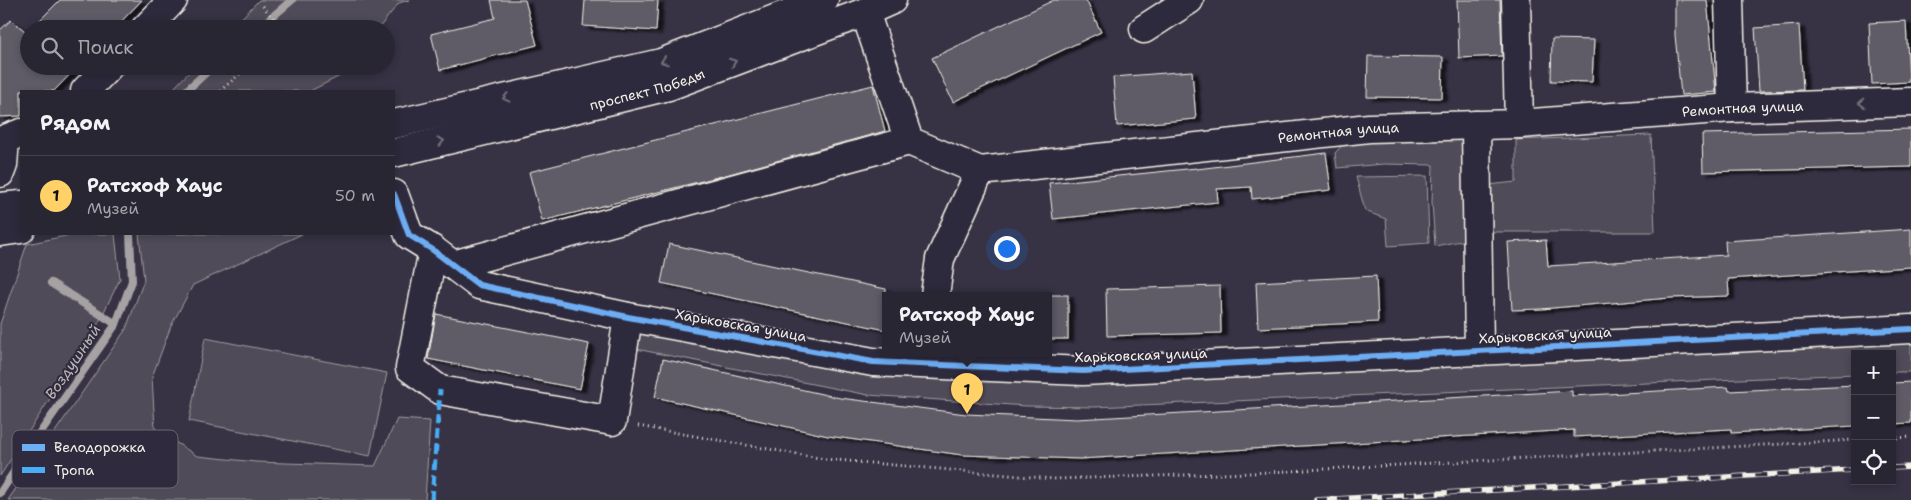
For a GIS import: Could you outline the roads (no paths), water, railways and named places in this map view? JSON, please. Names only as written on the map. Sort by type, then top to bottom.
[{"type":"street","points":[[154,20],[173,0]]},
{"type":"street","name":"проспект Победы","points":[[395,124],[661,63],[824,0]]},
{"type":"street","name":"проспект Победы","points":[[395,153],[669,86],[892,0]]},
{"type":"street","points":[[1144,28],[1189,0]]},
{"type":"street","points":[[1516,0],[1519,124]]},
{"type":"street","points":[[1730,0],[1732,108]]},
{"type":"street","points":[[628,317],[612,421],[440,390],[410,368],[443,257],[910,141],[865,12]]},
{"type":"street","points":[[86,90],[100,75]]},
{"type":"street","name":"Ремонтная улица","points":[[910,141],[980,170],[1369,128],[1519,124],[1732,108],[1911,102]]},
{"type":"street","points":[[1476,125],[1479,351]]},
{"type":"street","points":[[0,173],[3,165],[5,139],[20,133]]},
{"type":"street","points":[[935,292],[940,259],[980,170]]},
{"type":"street","name":"Харьковская улица","points":[[395,197],[409,235],[443,257],[479,285],[628,317],[873,362],[926,359],[1083,372],[1911,329]]},
{"type":"street","points":[[0,207],[20,205]]},
{"type":"street","points":[[0,232],[20,229]]},
{"type":"waterway","name":"Воздушный","points":[[269,20],[292,0]]},
{"type":"waterway","name":"Воздушный","points":[[187,90],[203,75]]},
{"type":"waterway","name":"Воздушный","points":[[42,430],[116,324],[132,281],[130,235]]},
{"type":"waterway","points":[[51,283],[116,324]]},
{"type":"waterway","name":"Воздушный","points":[[0,493],[12,475]]},
{"type":"railway","points":[[1896,468],[1911,467]]},
{"type":"railway","points":[[1316,500],[1851,470]]},
{"type":"place","name":"Ратсхоф Хаус","points":[[967,414]]}]
